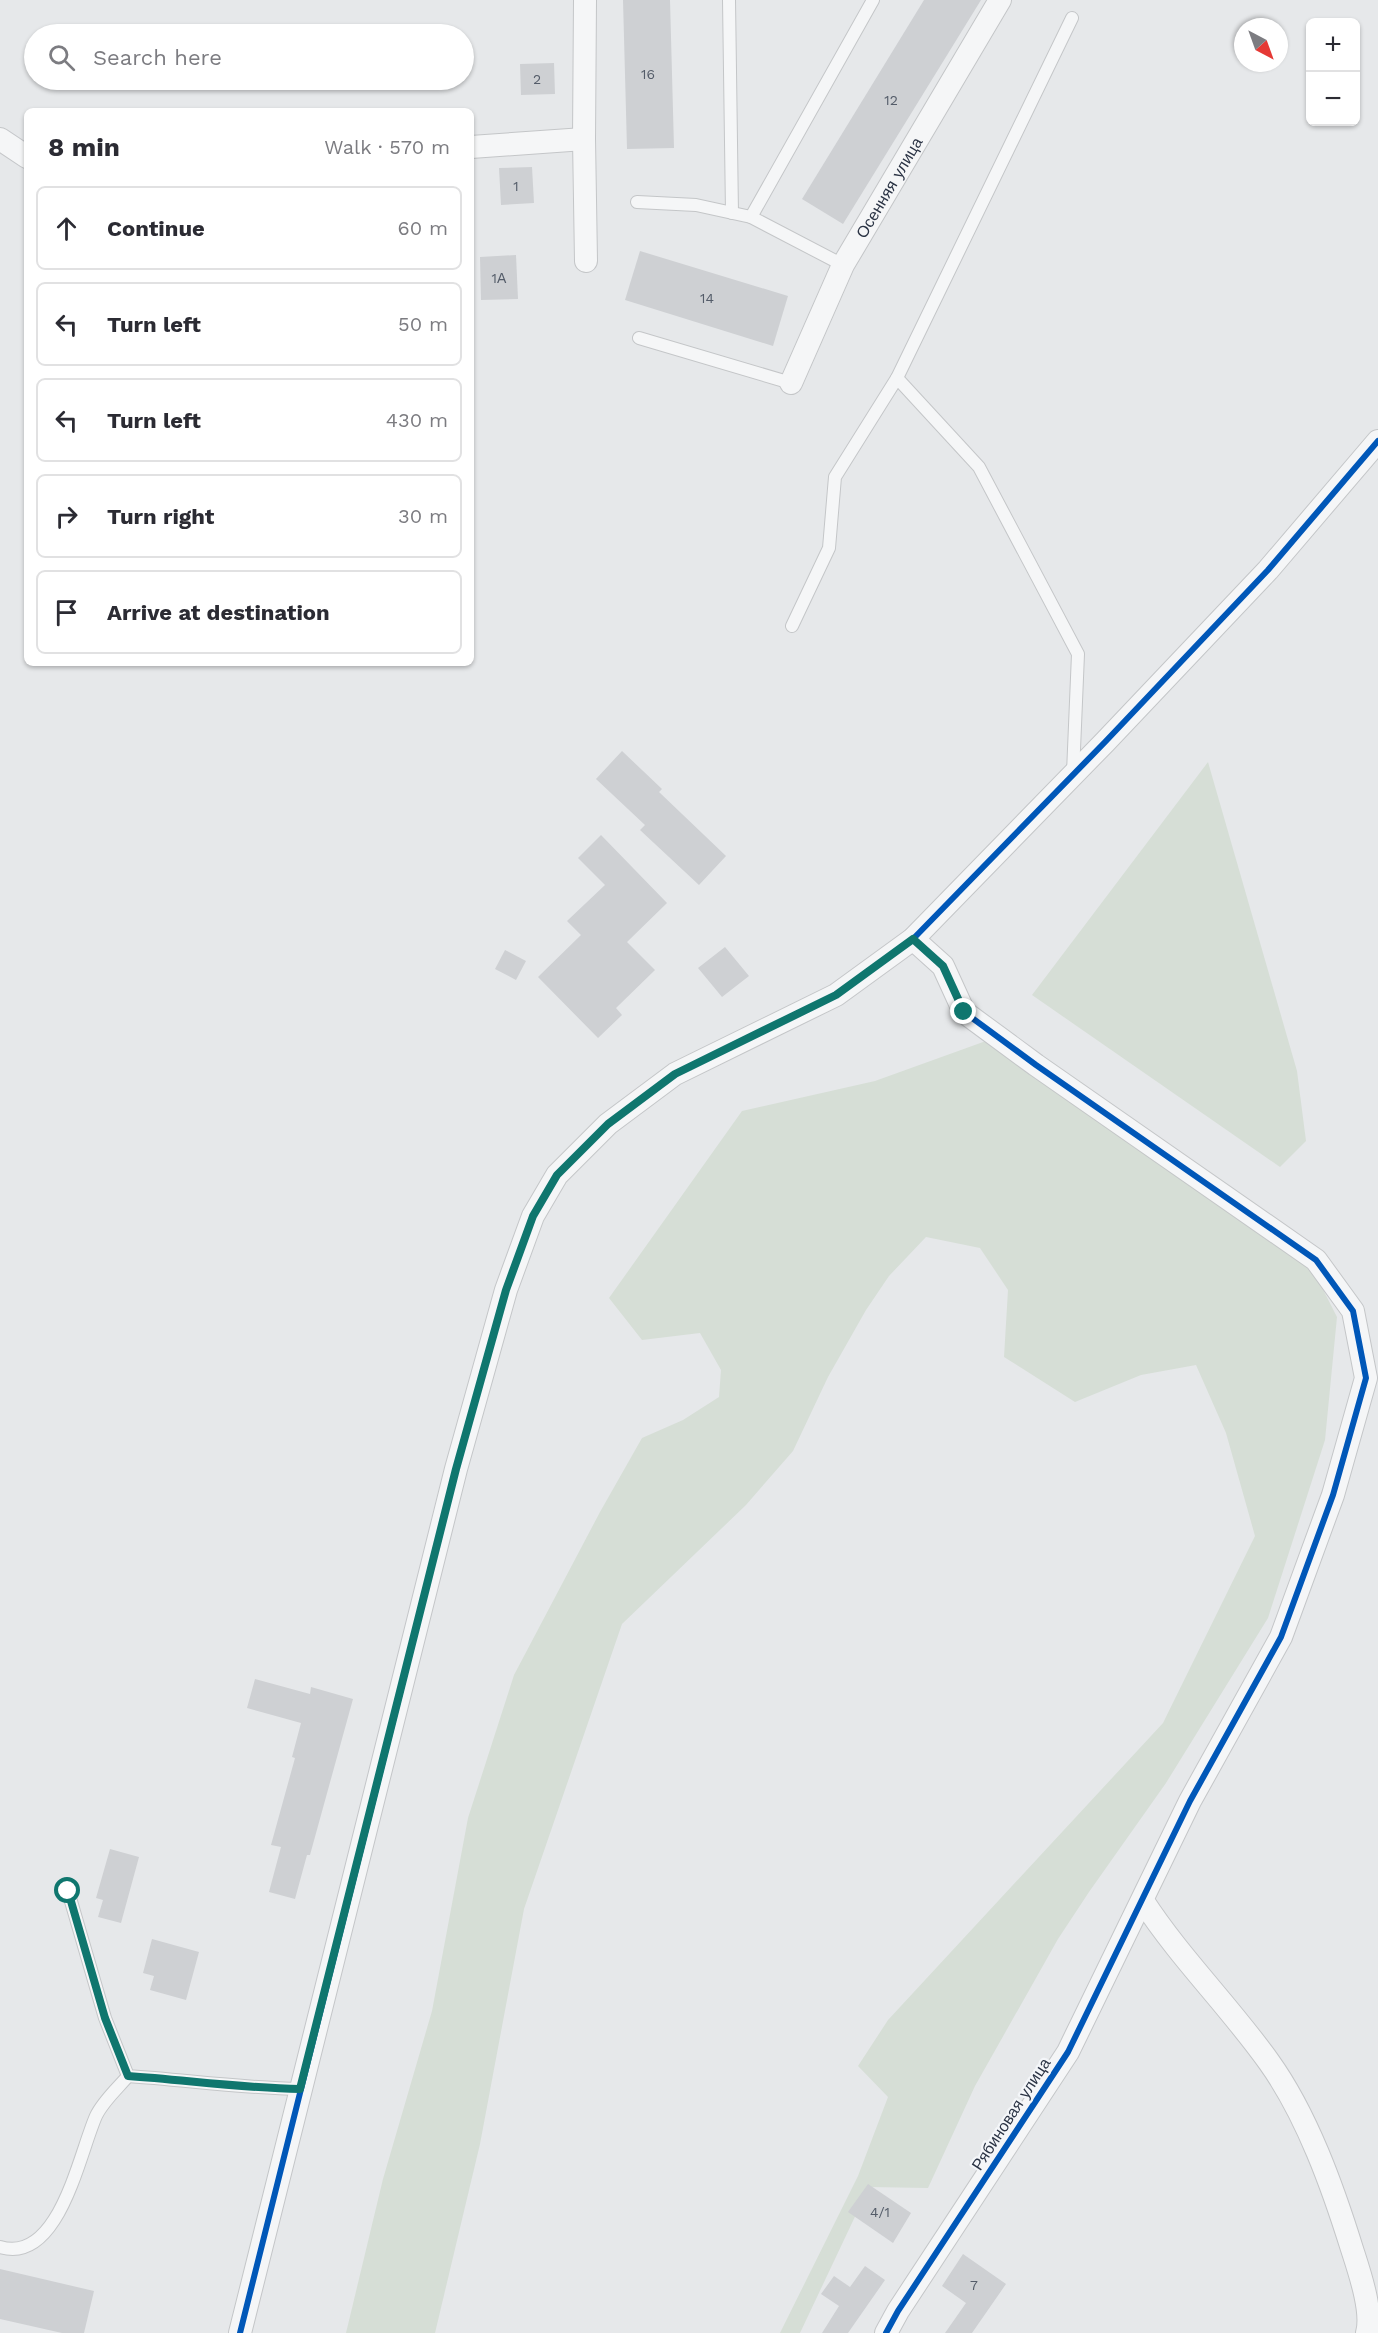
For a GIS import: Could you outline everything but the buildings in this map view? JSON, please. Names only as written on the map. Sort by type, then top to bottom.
[{"type":"street","points":[[585,0],[586,261]]},
{"type":"street","name":"Осенняя улица","points":[[791,383],[843,265],[1000,0]]},
{"type":"street","points":[[0,139],[24,155]]},
{"type":"street","points":[[474,147],[584,139]]},
{"type":"street","points":[[240,2333],[456,1469],[506,1290],[533,1216],[557,1175],[608,1124],[675,1074],[836,995],[913,939],[1268,570],[1378,441]]},
{"type":"street","name":"Рябиновая улица","points":[[886,2333],[1068,2052],[1190,1801],[1281,1637],[1333,1496],[1366,1378],[1353,1311],[1316,1260],[964,1012],[943,966],[913,939]]},
{"type":"street","points":[[1143,1901],[1270,2063],[1304,2122],[1335,2195],[1360,2275],[1371,2327]]},
{"type":"lane","points":[[729,0],[732,213]]},
{"type":"lane","points":[[751,217],[873,0]]},
{"type":"lane","points":[[792,626],[829,548],[835,477],[897,378],[1072,18]]},
{"type":"lane","points":[[637,202],[696,205],[751,217],[843,265]]},
{"type":"lane","points":[[639,338],[791,383]]},
{"type":"lane","points":[[897,378],[979,467],[1078,654],[1073,774]]},
{"type":"lane","points":[[68,1891],[105,2018],[128,2076]]},
{"type":"lane","points":[[128,2076],[248,2088],[300,2089]]},
{"type":"lane","points":[[0,2247],[9,2250],[33,2245],[56,2220],[97,2113],[128,2076]]},
{"type":"shaded area","points":[[1208,762],[1297,1071],[1306,1141],[1280,1167],[1032,995]]},
{"type":"shaded area","points":[[997,1037],[1306,1256],[1337,1317],[1325,1440],[1268,1618],[1166,1783],[1058,1939],[975,2086],[928,2188],[869,2187],[800,2333],[780,2333],[858,2176],[888,2097],[858,2066],[888,2020],[1163,1723],[1255,1536],[1226,1433],[1196,1365],[1141,1375],[1075,1402],[1004,1357],[1008,1290],[980,1248],[926,1237],[889,1276],[866,1310],[828,1377],[793,1451],[746,1505],[622,1624],[524,1909],[480,2144],[435,2333],[346,2333],[383,2179],[432,2011],[468,1818],[514,1675],[642,1438],[683,1420],[719,1397],[721,1370],[700,1333],[642,1340],[609,1298],[742,1111],[875,1081]]},
{"type":"cycle path","points":[[240,2333],[456,1469],[506,1290],[533,1216],[557,1175],[608,1124],[675,1074],[836,995],[913,939],[1268,570],[1378,441]]},
{"type":"cycle path","points":[[886,2333],[898,2311],[1068,2052],[1190,1801],[1281,1637],[1333,1495],[1366,1378],[1353,1311],[1316,1260],[1036,1065],[964,1012],[943,966],[913,939]]},
{"type":"route","points":[[68,1891],[105,2018],[128,2076],[248,2088],[300,2089],[456,1469],[506,1290],[533,1216],[557,1175],[608,1124],[675,1074],[836,995],[913,939],[943,966],[964,1012]]}]
